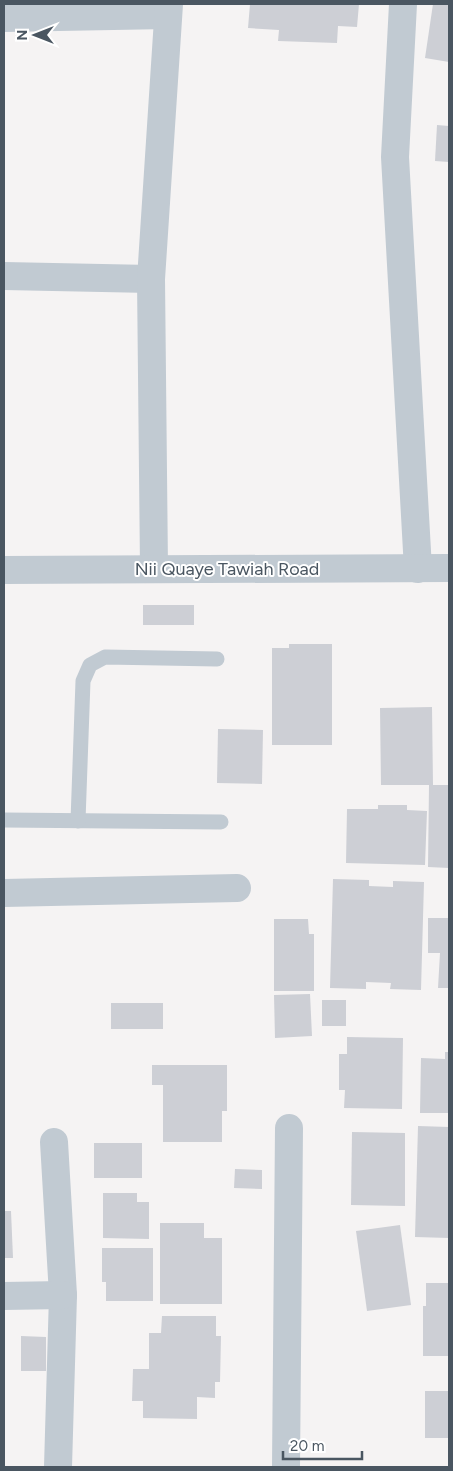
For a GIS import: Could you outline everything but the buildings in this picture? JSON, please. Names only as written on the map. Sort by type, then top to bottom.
[{"type":"street","points":[[403,4],[394,157],[418,569]]},
{"type":"street","points":[[4,18],[169,10],[151,279],[154,568]]},
{"type":"street","points":[[4,276],[151,279]]},
{"type":"street","name":"Nii Quaye Tawiah Road","points":[[4,570],[449,568]]},
{"type":"street","points":[[4,893],[237,888]]},
{"type":"street","points":[[286,1467],[289,1128]]},
{"type":"street","points":[[54,1142],[63,1295],[58,1467]]},
{"type":"street","points":[[4,1296],[63,1295]]},
{"type":"lane","points":[[78,821],[83,681],[90,665],[106,657],[217,659]]},
{"type":"lane","points":[[4,820],[220,822]]}]
